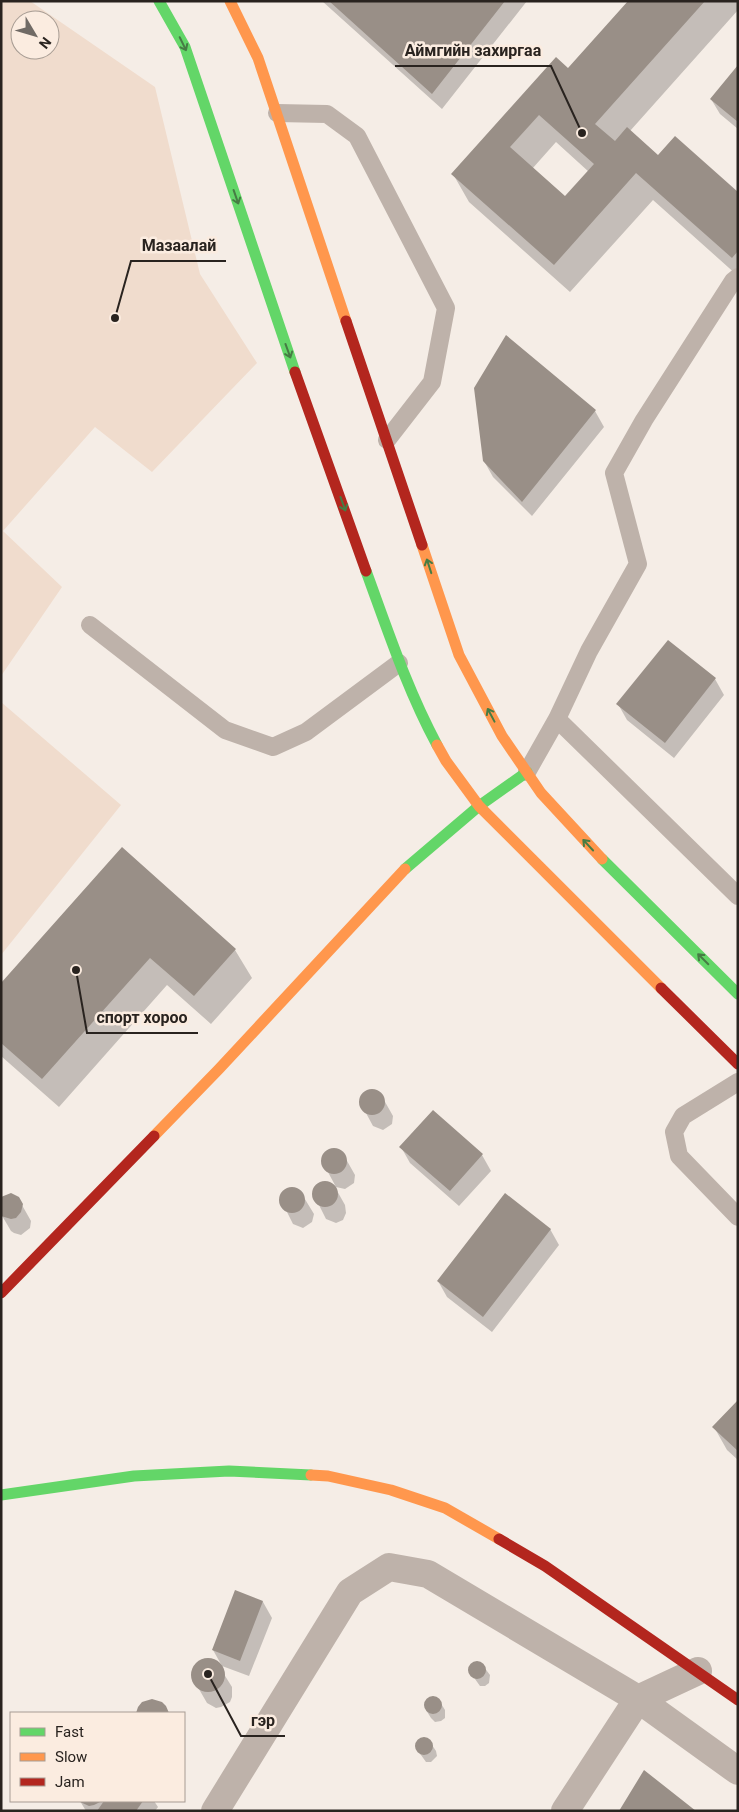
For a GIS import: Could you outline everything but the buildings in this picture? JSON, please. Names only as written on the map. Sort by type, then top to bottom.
[{"type":"main road","points":[[160,1],[185,47],[282,334],[399,663],[418,709],[446,761],[479,806],[738,1064]]},
{"type":"main road","points":[[230,1],[258,58],[459,655],[502,736],[541,793],[594,851],[738,994]]},
{"type":"main road","points":[[1,1293],[219,1069],[402,871],[479,806],[526,772]]},
{"type":"main road","points":[[1,1495],[134,1476],[229,1471],[328,1476],[391,1490],[445,1508],[545,1566],[737,1698]]},
{"type":"street","points":[[215,1811],[350,1592],[389,1567],[428,1574],[638,1699],[738,1770]]},
{"type":"street","points":[[565,1811],[638,1699],[698,1671]]},
{"type":"lane","points":[[277,113],[327,114],[357,136],[446,308],[432,382],[387,440]]},
{"type":"lane","points":[[526,772],[556,719],[589,651],[638,564],[614,474],[644,420],[733,281],[738,277]]},
{"type":"lane","points":[[90,625],[225,730],[273,747],[306,732],[399,663]]},
{"type":"lane","points":[[556,719],[738,896]]},
{"type":"lane","points":[[738,1082],[684,1116],[674,1132],[679,1156],[738,1217]]},
{"type":"shaded area","points":[[1,1],[30,1],[43,10],[10,10],[10,60],[60,60],[60,22],[155,87],[200,274],[257,363],[152,472],[95,427],[3,531],[62,587],[1,676]]},
{"type":"shaded area","points":[[1,702],[121,805],[1,955]]},
{"type":"traffic: fast","points":[[159,1],[185,47],[295,372]]},
{"type":"traffic: fast","points":[[366,571],[407,681],[437,745]]},
{"type":"traffic: fast","points":[[405,869],[479,806],[527,772]]},
{"type":"traffic: fast","points":[[602,859],[738,994]]},
{"type":"traffic: fast","points":[[1,1495],[134,1476],[229,1471],[311,1475]]},
{"type":"traffic: slow","points":[[230,1],[258,58],[346,321]]},
{"type":"traffic: slow","points":[[422,545],[459,655],[502,736],[541,793],[602,859]]},
{"type":"traffic: slow","points":[[437,745],[446,761],[479,806],[661,988]]},
{"type":"traffic: slow","points":[[154,1136],[405,869]]},
{"type":"traffic: slow","points":[[311,1475],[328,1476],[391,1490],[445,1508],[499,1539]]},
{"type":"traffic: jam","points":[[346,321],[422,545]]},
{"type":"traffic: jam","points":[[295,372],[366,571]]},
{"type":"traffic: jam","points":[[661,988],[738,1064]]},
{"type":"traffic: jam","points":[[1,1293],[154,1136]]},
{"type":"traffic: jam","points":[[499,1539],[545,1566],[738,1700]]},
{"type":"place","name":"Аймгийн захиргаа","points":[[582,133]]},
{"type":"place","name":"Мазаалай","points":[[115,318]]},
{"type":"place","name":"спорт хороо","points":[[76,970]]},
{"type":"place","name":"гэр","points":[[208,1674]]}]
